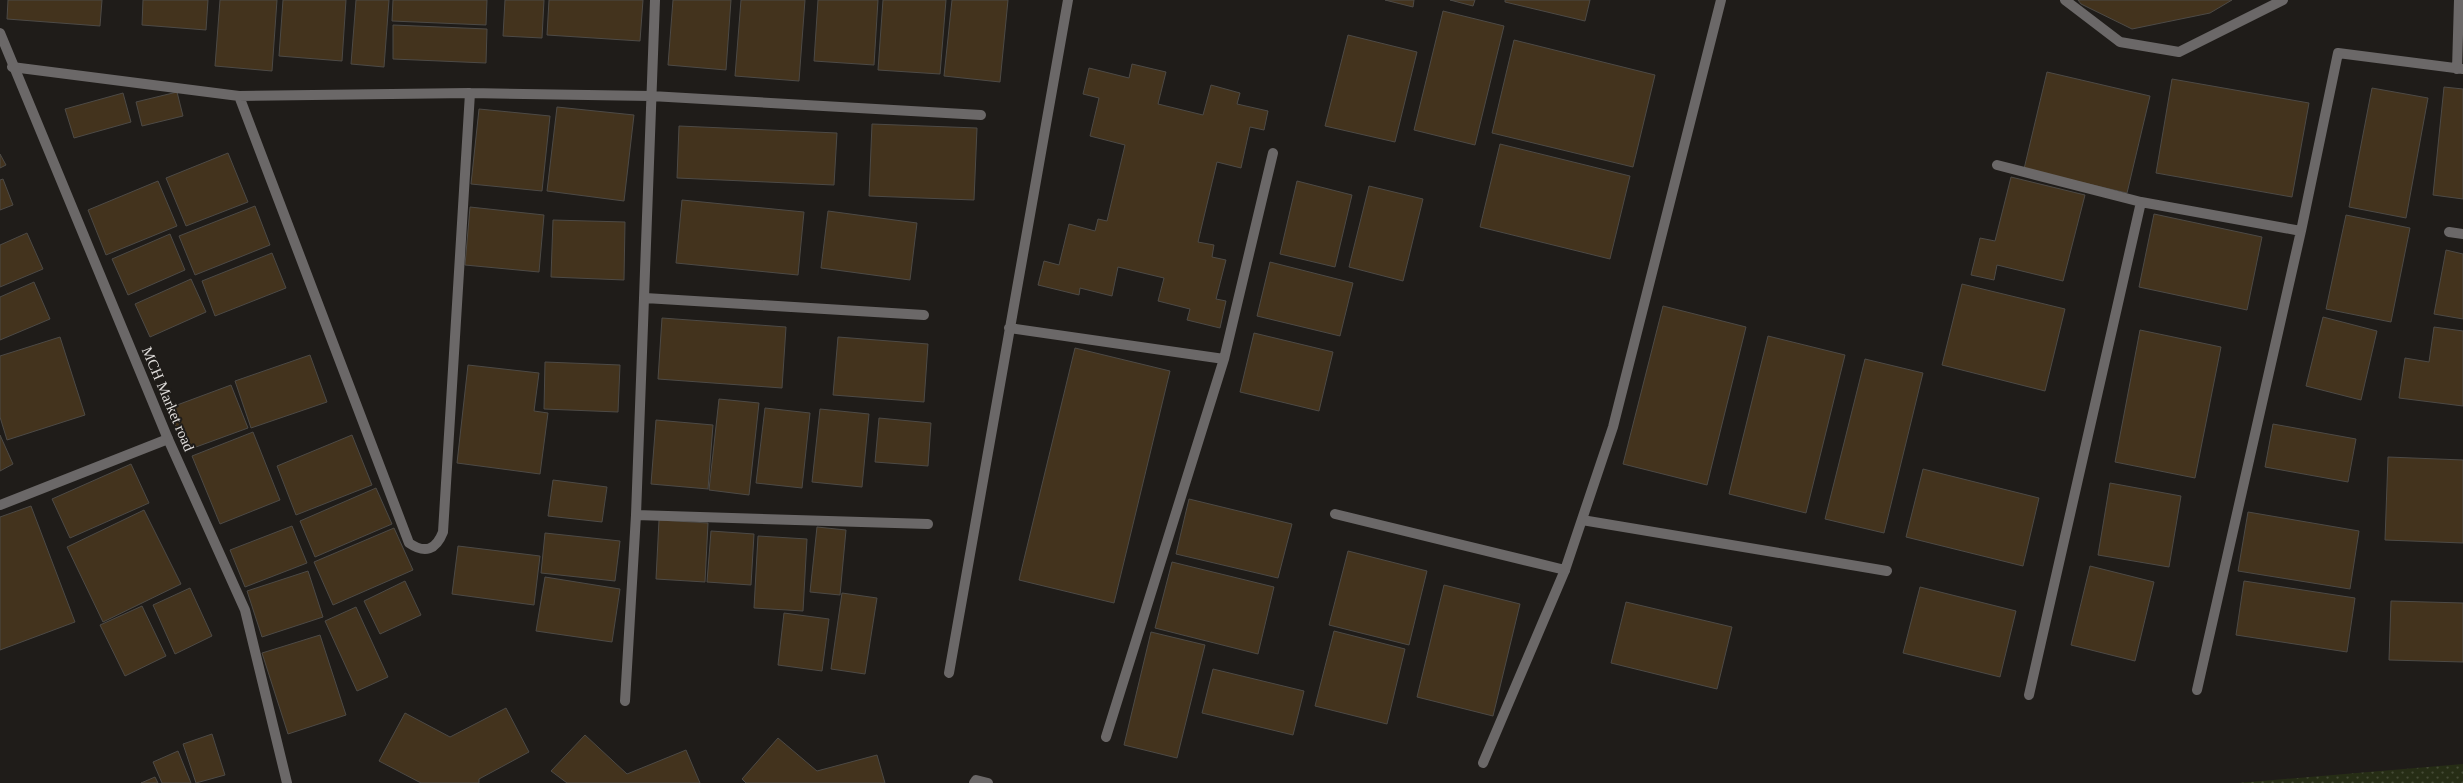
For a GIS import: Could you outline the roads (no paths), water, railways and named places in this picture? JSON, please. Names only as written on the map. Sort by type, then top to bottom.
[{"type":"street","points":[[625,701],[636,514],[655,0]]},
{"type":"street","points":[[949,673],[1068,0]]},
{"type":"street","points":[[1483,763],[1565,570],[1612,427],[1722,0]]},
{"type":"street","points":[[2065,0],[2120,42],[2179,52],[2283,0]]},
{"type":"street","points":[[2196,690],[2301,231],[2338,54],[2460,69],[2459,0]]},
{"type":"street","name":"MCH Market road","points":[[0,33],[12,67],[168,439],[245,610],[287,783]]},
{"type":"street","points":[[12,67],[239,96],[470,93],[651,96],[981,115]]},
{"type":"street","points":[[239,96],[408,543],[416,548],[428,550],[433,549],[439,543],[444,532],[470,93]]},
{"type":"street","points":[[1106,737],[1224,359],[1273,153]]},
{"type":"street","points":[[1997,165],[2141,202],[2301,231]]},
{"type":"street","points":[[2029,695],[2141,202]]},
{"type":"street","points":[[2449,232],[2463,234]]},
{"type":"street","points":[[645,298],[924,315]]},
{"type":"street","points":[[1009,328],[1224,359]]},
{"type":"street","points":[[0,505],[168,439]]},
{"type":"street","points":[[636,514],[928,524]]},
{"type":"street","points":[[1335,514],[1565,570]]},
{"type":"street","points":[[1582,520],[1887,571]]},
{"type":"street","points":[[974,783],[976,780],[988,783]]}]
